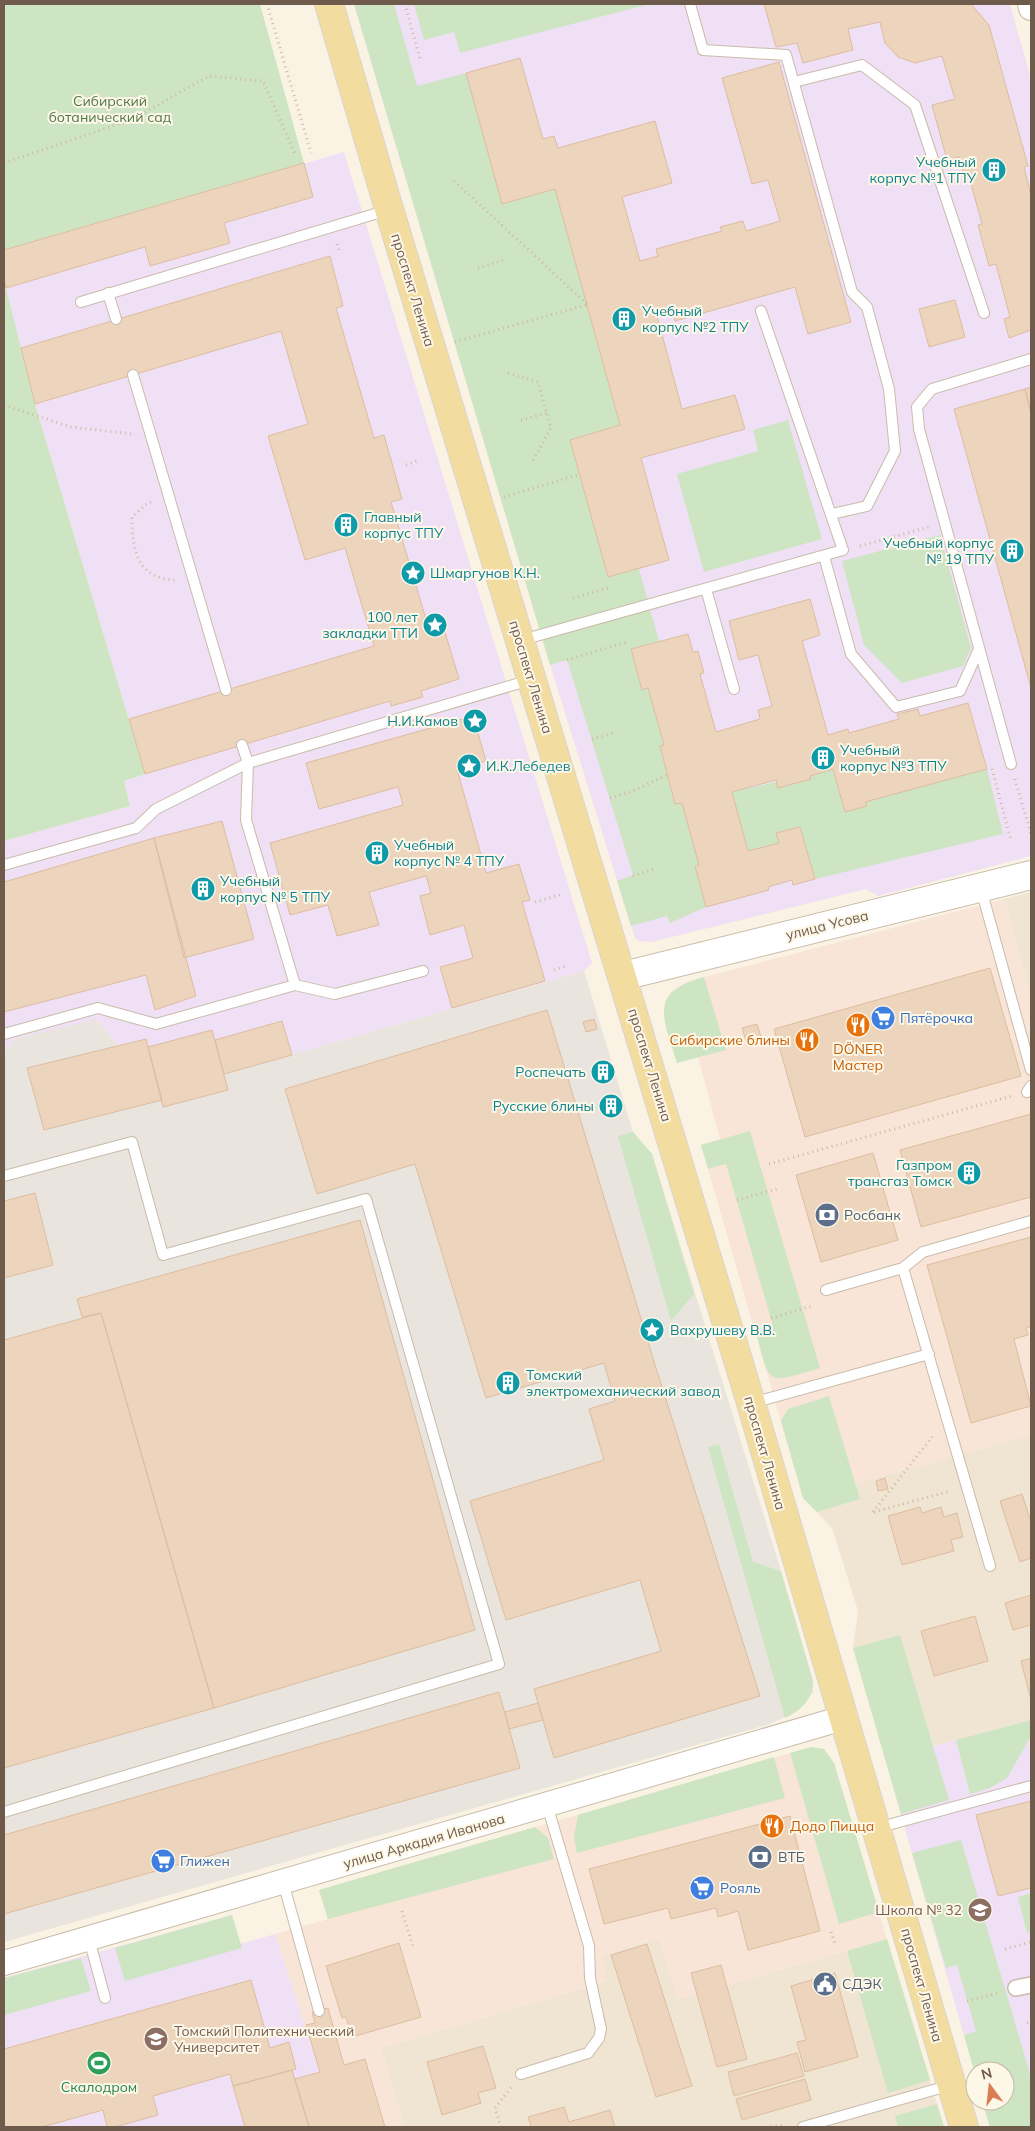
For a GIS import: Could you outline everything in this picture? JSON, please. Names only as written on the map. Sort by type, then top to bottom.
[{"type":"main road","name":"проспект Ленина","points":[[329,4],[431,349],[623,976],[751,1403],[964,2127]]},
{"type":"main road","name":"улица Усова","points":[[623,976],[1031,875]]},
{"type":"street","points":[[1030,4],[1031,8]]},
{"type":"street","name":"улица Аркадия Иванова","points":[[4,1963],[844,1718]]},
{"type":"lane","points":[[690,4],[703,50],[786,55],[852,292],[867,307],[889,389],[895,451],[867,506],[832,514]]},
{"type":"lane","points":[[794,82],[862,65],[915,105],[984,313]]},
{"type":"lane","points":[[81,302],[389,209]]},
{"type":"lane","points":[[108,293],[116,319]]},
{"type":"lane","points":[[520,641],[843,550],[832,514],[793,409],[761,311]]},
{"type":"lane","points":[[1011,764],[918,429],[918,407],[932,389],[1031,359]]},
{"type":"lane","points":[[132,375],[226,690]]},
{"type":"lane","points":[[824,556],[852,654],[896,707],[960,690],[979,648]]},
{"type":"lane","points":[[706,589],[734,689]]},
{"type":"lane","points":[[4,865],[136,828],[156,809],[248,763],[532,680]]},
{"type":"lane","points":[[242,745],[248,763],[246,820],[295,985]]},
{"type":"lane","points":[[981,888],[1031,1070]]},
{"type":"lane","points":[[4,1034],[98,1008],[156,1024],[295,985],[335,994],[423,971]]},
{"type":"lane","points":[[4,1176],[132,1142],[162,1255],[366,1199],[499,1664],[4,1812]]},
{"type":"lane","points":[[826,1290],[903,1268],[923,1252],[1031,1221]]},
{"type":"lane","points":[[903,1268],[990,1566]]},
{"type":"lane","points":[[751,1403],[929,1354]]},
{"type":"lane","points":[[876,1829],[1031,1786]]},
{"type":"lane","points":[[521,2074],[588,2053],[599,2038],[601,2029],[590,1978],[589,1946],[547,1805]]},
{"type":"lane","points":[[283,1882],[319,2011]]},
{"type":"lane","points":[[89,1938],[105,1998]]},
{"type":"lane","points":[[804,2127],[952,2085]]},
{"type":"path","points":[[267,4],[311,153]]},
{"type":"path","points":[[405,4],[420,59]]},
{"type":"path","points":[[4,163],[133,119],[209,76],[263,81],[295,154]]},
{"type":"path","points":[[431,349],[587,304],[454,181]]},
{"type":"path","points":[[478,268],[506,259]]},
{"type":"path","points":[[508,373],[538,382],[547,413],[551,428],[533,461]]},
{"type":"path","points":[[4,405],[71,427],[151,437]]},
{"type":"path","points":[[521,420],[547,413]]},
{"type":"path","points":[[406,464],[417,461]]},
{"type":"path","points":[[478,504],[580,474]]},
{"type":"path","points":[[168,494],[145,505],[132,517],[132,536],[136,556],[147,571],[164,580],[193,580]]},
{"type":"path","points":[[843,550],[909,533]]},
{"type":"path","points":[[573,598],[611,587]]},
{"type":"path","points":[[567,660],[628,642]]},
{"type":"path","points":[[592,739],[613,733]]},
{"type":"path","points":[[990,764],[1011,840]]},
{"type":"path","points":[[1011,764],[1031,834]]},
{"type":"path","points":[[610,798],[631,792],[667,775]]},
{"type":"path","points":[[633,876],[654,869]]},
{"type":"path","points":[[535,902],[563,894]]},
{"type":"path","points":[[554,970],[568,965]]},
{"type":"path","points":[[770,1164],[1029,1089]]},
{"type":"path","points":[[737,1200],[777,1189]]},
{"type":"path","points":[[771,1318],[812,1306]]},
{"type":"path","points":[[947,1418],[874,1512],[967,1487]]},
{"type":"path","points":[[402,1911],[413,1947]]},
{"type":"path","points":[[831,1932],[835,1944]]},
{"type":"path","points":[[1005,1949],[1031,1942]]},
{"type":"path","points":[[967,2001],[1024,1987]]},
{"type":"path","points":[[501,2127],[495,2108],[521,2074]]},
{"type":"path","points":[[771,2127],[778,2125],[785,2127]]},
{"type":"shaded area","points":[[354,4],[1010,4],[1031,79],[1031,856],[878,896],[866,889],[652,942],[640,941],[635,938],[550,665]]},
{"type":"shaded area","points":[[344,152],[592,963],[584,971],[224,1074],[228,1090],[163,1107],[162,1100],[97,1019],[15,1039],[4,1053],[4,841],[130,806],[124,781],[145,774],[35,404],[4,280],[4,250]]},
{"type":"shaded area","points":[[1031,892],[1031,998],[1004,899]]},
{"type":"shaded area","points":[[1004,899],[1031,998],[1031,1435],[803,1498],[701,1145],[720,1139],[698,1057],[677,1063],[665,1021],[665,1001],[671,992],[689,981]]},
{"type":"shaded area","name":"Томский электромеханический завод","points":[[584,971],[633,1132],[652,1154],[781,1571],[813,1681],[813,1692],[798,1711],[770,1724],[4,1942],[4,1053],[15,1039],[96,1018],[162,1100],[224,1074]]},
{"type":"shaded area","points":[[1031,1435],[1031,1720],[885,1759],[853,1648],[858,1611],[832,1528],[803,1498]]},
{"type":"shaded area","name":"Школа № 32","points":[[1031,1720],[1031,2127],[990,2127],[985,2111],[1015,2111],[1015,2061],[971,2061],[885,1759]]},
{"type":"shaded area","points":[[811,1747],[824,1749],[834,1763],[887,1939],[678,1999],[658,1938],[601,1956],[607,1981],[381,2048],[404,2127],[309,2127],[295,2079],[320,2072],[275,1934],[328,1919],[319,1890]]},
{"type":"shaded area","name":"Томский Политехнический Университет","points":[[232,1915],[240,1944],[275,1934],[320,2072],[295,2079],[309,2127],[4,2127],[4,1978]]},
{"type":"shaded area","points":[[659,1938],[678,1999],[887,1939],[944,2127],[404,2127],[381,2048],[607,1981],[600,1956]]},
{"type":"green space","name":"Сибирский ботанический сад","points":[[4,4],[260,4],[304,163],[4,250]]},
{"type":"green space","points":[[354,4],[394,4],[417,86],[466,73],[502,204],[555,189],[620,425],[570,440],[608,577],[639,569],[659,641],[631,649],[642,689],[648,688],[664,745],[660,747],[675,804],[682,803],[699,865],[695,866],[706,907],[670,923],[667,916],[631,926],[617,881],[633,875],[567,660],[550,665]]},
{"type":"green space","points":[[414,4],[650,4],[460,53],[454,32],[424,40]]},
{"type":"green space","points":[[4,280],[35,404],[145,774],[124,781],[130,806],[4,841]]},
{"type":"green space","points":[[788,420],[822,539],[704,572],[677,474],[758,451],[753,430]]},
{"type":"green space","points":[[940,535],[971,648],[963,666],[902,683],[864,645],[842,561]]},
{"type":"green space","points":[[833,769],[845,812],[866,806],[865,802],[987,769],[1003,834],[815,879],[800,827],[776,833],[779,843],[748,851],[732,792]]},
{"type":"green space","points":[[704,977],[726,1050],[677,1063],[667,1033],[664,1009],[667,999],[674,990],[686,983]]},
{"type":"green space","points":[[750,1131],[820,1368],[789,1377],[773,1377],[768,1372],[764,1363],[756,1332],[773,1326],[726,1164],[708,1169],[701,1145]]},
{"type":"green space","points":[[633,1132],[652,1154],[694,1294],[671,1321],[618,1136]]},
{"type":"green space","points":[[829,1396],[860,1499],[817,1512],[803,1498],[781,1421],[788,1409]]},
{"type":"green space","points":[[719,1444],[753,1562],[781,1571],[813,1681],[811,1694],[805,1704],[785,1718],[708,1447]]},
{"type":"green space","points":[[900,1635],[949,1800],[901,1814],[853,1648]]},
{"type":"green space","points":[[1031,1720],[1031,1736],[1007,1778],[990,1788],[970,1794],[956,1740]]},
{"type":"green space","points":[[811,1747],[824,1749],[834,1763],[879,1912],[839,1924],[790,1753]]},
{"type":"green space","points":[[774,1757],[785,1798],[577,1853],[574,1837],[578,1815]]},
{"type":"green space","points":[[535,1827],[548,1838],[554,1859],[328,1919],[319,1890]]},
{"type":"green space","points":[[961,1840],[1031,2077],[1031,2127],[990,2127],[985,2111],[1015,2111],[1015,2061],[971,2061],[964,2035],[976,2031],[957,1965],[946,1968],[912,1853]]},
{"type":"green space","points":[[1031,1893],[1031,1932],[1027,1933],[1018,1897]]},
{"type":"green space","points":[[232,1915],[242,1948],[125,1981],[115,1948]]},
{"type":"green space","points":[[887,1939],[930,2080],[888,2093],[847,1951]]},
{"type":"green space","points":[[81,1958],[91,1991],[4,2015],[4,1978]]},
{"type":"green space","points":[[937,2104],[944,2127],[898,2127],[895,2116]]},
{"type":"building","name":"Учебный корпус №1 ТПУ","points":[[764,4],[971,4],[989,25],[1028,166],[1024,167],[1031,195],[1031,330],[1009,338],[1004,319],[1010,317],[996,264],[989,266],[978,225],[982,224],[968,173],[964,174],[959,157],[947,160],[932,105],[955,99],[942,56],[915,63],[898,57],[885,43],[880,22],[848,29],[853,50],[803,63],[797,43],[776,47]]},
{"type":"building","name":"Учебный корпус №2 ТПУ","points":[[520,58],[543,139],[554,136],[558,148],[655,121],[672,183],[622,197],[640,261],[658,256],[656,249],[722,231],[720,227],[743,221],[746,231],[780,221],[768,180],[752,184],[722,78],[779,62],[851,322],[808,334],[795,287],[675,321],[673,312],[657,316],[682,409],[735,395],[745,429],[641,458],[669,560],[608,577],[570,440],[620,425],[555,189],[502,204],[466,73]]},
{"type":"building","points":[[304,163],[313,197],[224,223],[230,243],[150,266],[145,247],[6,288],[4,280],[4,250]]},
{"type":"building","name":"Главный корпус ТПУ","points":[[330,256],[343,306],[336,308],[374,438],[384,435],[402,499],[391,502],[428,626],[442,622],[459,679],[421,691],[423,697],[391,706],[390,701],[145,774],[129,719],[374,646],[345,548],[305,560],[268,436],[308,424],[281,331],[35,404],[21,348]]},
{"type":"building","points":[[955,300],[965,337],[929,347],[919,309]]},
{"type":"building","points":[[1031,387],[1031,413],[1025,389]]},
{"type":"building","name":"Учебный корпус № 19 ТПУ","points":[[1025,389],[1031,413],[1031,688],[954,409]]},
{"type":"building","name":"Учебный корпус №3 ТПУ","points":[[810,599],[820,635],[802,641],[828,735],[848,729],[849,733],[899,719],[897,714],[918,709],[920,716],[968,703],[987,769],[865,802],[867,806],[845,812],[833,769],[810,776],[811,779],[778,788],[776,780],[732,792],[748,851],[779,843],[776,833],[800,827],[815,879],[793,885],[792,880],[768,887],[769,890],[706,907],[695,866],[699,865],[682,803],[675,804],[660,746],[664,745],[648,688],[642,690],[631,649],[688,634],[693,652],[698,651],[704,673],[700,674],[716,732],[760,719],[758,710],[772,706],[758,655],[739,660],[729,621]]},
{"type":"building","name":"Учебный корпус № 4 ТПУ","points":[[473,716],[486,761],[457,769],[486,873],[519,864],[530,900],[522,902],[545,981],[452,1008],[440,967],[473,958],[464,925],[430,935],[420,896],[431,893],[426,876],[369,892],[379,925],[337,936],[328,905],[290,915],[270,843],[403,805],[398,787],[319,809],[306,763]]},
{"type":"building","name":"Учебный корпус № 5 ТПУ","points":[[222,821],[254,939],[184,958],[154,838]]},
{"type":"building","points":[[154,838],[196,996],[155,1010],[146,975],[4,1012],[4,882]]},
{"type":"building","points":[[990,968],[1021,1076],[805,1137],[774,1029]]},
{"type":"building","name":"Томский электромеханический завод","points":[[547,1010],[656,1368],[760,1696],[554,1758],[534,1689],[661,1651],[640,1580],[506,1620],[470,1501],[604,1460],[589,1409],[615,1401],[604,1363],[486,1398],[415,1164],[317,1194],[285,1089]]},
{"type":"building","points":[[594,1019],[597,1029],[586,1032],[583,1022]]},
{"type":"building","points":[[282,1021],[292,1055],[224,1074],[215,1040]]},
{"type":"building","points":[[757,1024],[762,1040],[747,1044],[742,1028]]},
{"type":"building","points":[[212,1030],[228,1090],[163,1107],[148,1047]]},
{"type":"building","points":[[146,1039],[162,1100],[44,1130],[27,1068]]},
{"type":"building","name":"Роспечать","points":[[606,1065],[609,1076],[601,1078],[598,1067]]},
{"type":"building","name":"Русские блины","points":[[614,1099],[617,1110],[609,1112],[606,1102]]},
{"type":"building","name":"Газпром трансгаз Томск","points":[[1031,1114],[1031,1197],[921,1227],[900,1150]]},
{"type":"building","points":[[873,1153],[898,1240],[821,1262],[796,1175]]},
{"type":"building","points":[[35,1193],[53,1265],[4,1278],[4,1201]]},
{"type":"building","points":[[360,1220],[475,1630],[214,1708],[101,1313],[82,1317],[77,1299]]},
{"type":"building","points":[[1031,1237],[1031,1326],[1026,1328],[1028,1335],[1014,1339],[1031,1406],[971,1423],[927,1265]]},
{"type":"building","points":[[101,1313],[214,1708],[4,1768],[4,1340]]},
{"type":"building","points":[[885,1478],[888,1489],[878,1491],[876,1481]]},
{"type":"building","points":[[1022,1494],[1031,1522],[1031,1558],[1020,1562],[1000,1501]]},
{"type":"building","points":[[920,1507],[922,1513],[941,1507],[944,1517],[957,1513],[963,1537],[951,1540],[954,1551],[902,1565],[888,1516]]},
{"type":"building","points":[[1031,1595],[1031,1625],[1013,1630],[1005,1603]]},
{"type":"building","points":[[975,1616],[988,1661],[934,1676],[921,1631]]},
{"type":"building","points":[[1031,1658],[1031,1700],[1021,1661]]},
{"type":"building","points":[[499,1692],[520,1768],[4,1914],[4,1835]]},
{"type":"building","points":[[538,1703],[543,1720],[509,1729],[505,1712]]},
{"type":"building","points":[[1031,1801],[1031,1888],[998,1896],[976,1815]]},
{"type":"building","name":"Рояль","points":[[790,1816],[820,1931],[748,1950],[738,1911],[718,1917],[716,1908],[671,1919],[668,1908],[604,1924],[589,1869]]},
{"type":"building","points":[[399,1943],[421,2017],[352,2037],[346,2017],[342,2018],[326,1966]]},
{"type":"building","points":[[647,1944],[692,2086],[656,2097],[611,1955]]},
{"type":"building","points":[[721,1965],[747,2059],[717,2067],[691,1973]]},
{"type":"building","points":[[835,1973],[858,2057],[805,2072],[797,2042],[806,2040],[791,1986]]},
{"type":"building","points":[[251,1980],[270,2048],[289,2042],[296,2069],[233,2086],[230,2074],[153,2096],[158,2115],[115,2127],[107,2127],[103,2110],[42,2127],[4,2127],[4,2049]]},
{"type":"building","points":[[328,2008],[344,2065],[365,2059],[385,2127],[309,2127],[295,2079],[320,2072],[306,2025],[315,2023],[312,2012]]},
{"type":"building","points":[[483,2046],[496,2088],[478,2093],[481,2103],[442,2115],[427,2062]]},
{"type":"building","points":[[797,2053],[804,2076],[734,2096],[728,2072]]},
{"type":"building","points":[[292,2070],[309,2127],[245,2127],[233,2086]]},
{"type":"building","points":[[805,2079],[811,2100],[742,2120],[736,2099]]},
{"type":"building","points":[[564,2107],[569,2122],[610,2110],[615,2127],[531,2127],[528,2117]]},
{"type":"place","name":"Учебный корпус №1 ТПУ","points":[[994,170]]},
{"type":"place","name":"Учебный корпус №2 ТПУ","points":[[624,319]]},
{"type":"place","name":"Главный корпус ТПУ","points":[[346,525]]},
{"type":"place","name":"Учебный корпус № 19 ТПУ","points":[[1012,551]]},
{"type":"place","name":"Шмаргунов К.Н.","points":[[413,573]]},
{"type":"place","name":"100 лет закладки ТТИ","points":[[435,625]]},
{"type":"place","name":"Н.И.Камов","points":[[475,721]]},
{"type":"place","name":"Учебный корпус №3 ТПУ","points":[[823,758]]},
{"type":"place","name":"И.К.Лебедев","points":[[469,766]]},
{"type":"place","name":"Учебный корпус № 4 ТПУ","points":[[377,853]]},
{"type":"place","name":"Учебный корпус № 5 ТПУ","points":[[203,889]]},
{"type":"place","name":"Пятёрочка","points":[[883,1018]]},
{"type":"place","name":"DÖNER Мастер","points":[[858,1025]]},
{"type":"place","name":"Сибирские блины","points":[[807,1040]]},
{"type":"place","name":"Роспечать","points":[[603,1072]]},
{"type":"place","name":"Русские блины","points":[[611,1106]]},
{"type":"place","name":"Газпром трансгаз Томск","points":[[969,1173]]},
{"type":"place","name":"Росбанк","points":[[827,1215]]},
{"type":"place","name":"Вахрушеву В.В.","points":[[652,1330]]},
{"type":"place","name":"Томский электромеханический завод","points":[[508,1383]]},
{"type":"place","name":"Додо Пицца","points":[[772,1826]]},
{"type":"place","name":"ВТБ","points":[[760,1857]]},
{"type":"place","name":"Глижен","points":[[163,1861]]},
{"type":"place","name":"Рояль","points":[[702,1888]]},
{"type":"place","name":"Школа № 32","points":[[980,1910]]},
{"type":"place","name":"СДЭК","points":[[825,1984]]},
{"type":"place","name":"Томский Политехнический Университет","points":[[156,2039]]},
{"type":"place","name":"Скалодром","points":[[99,2063]]}]
